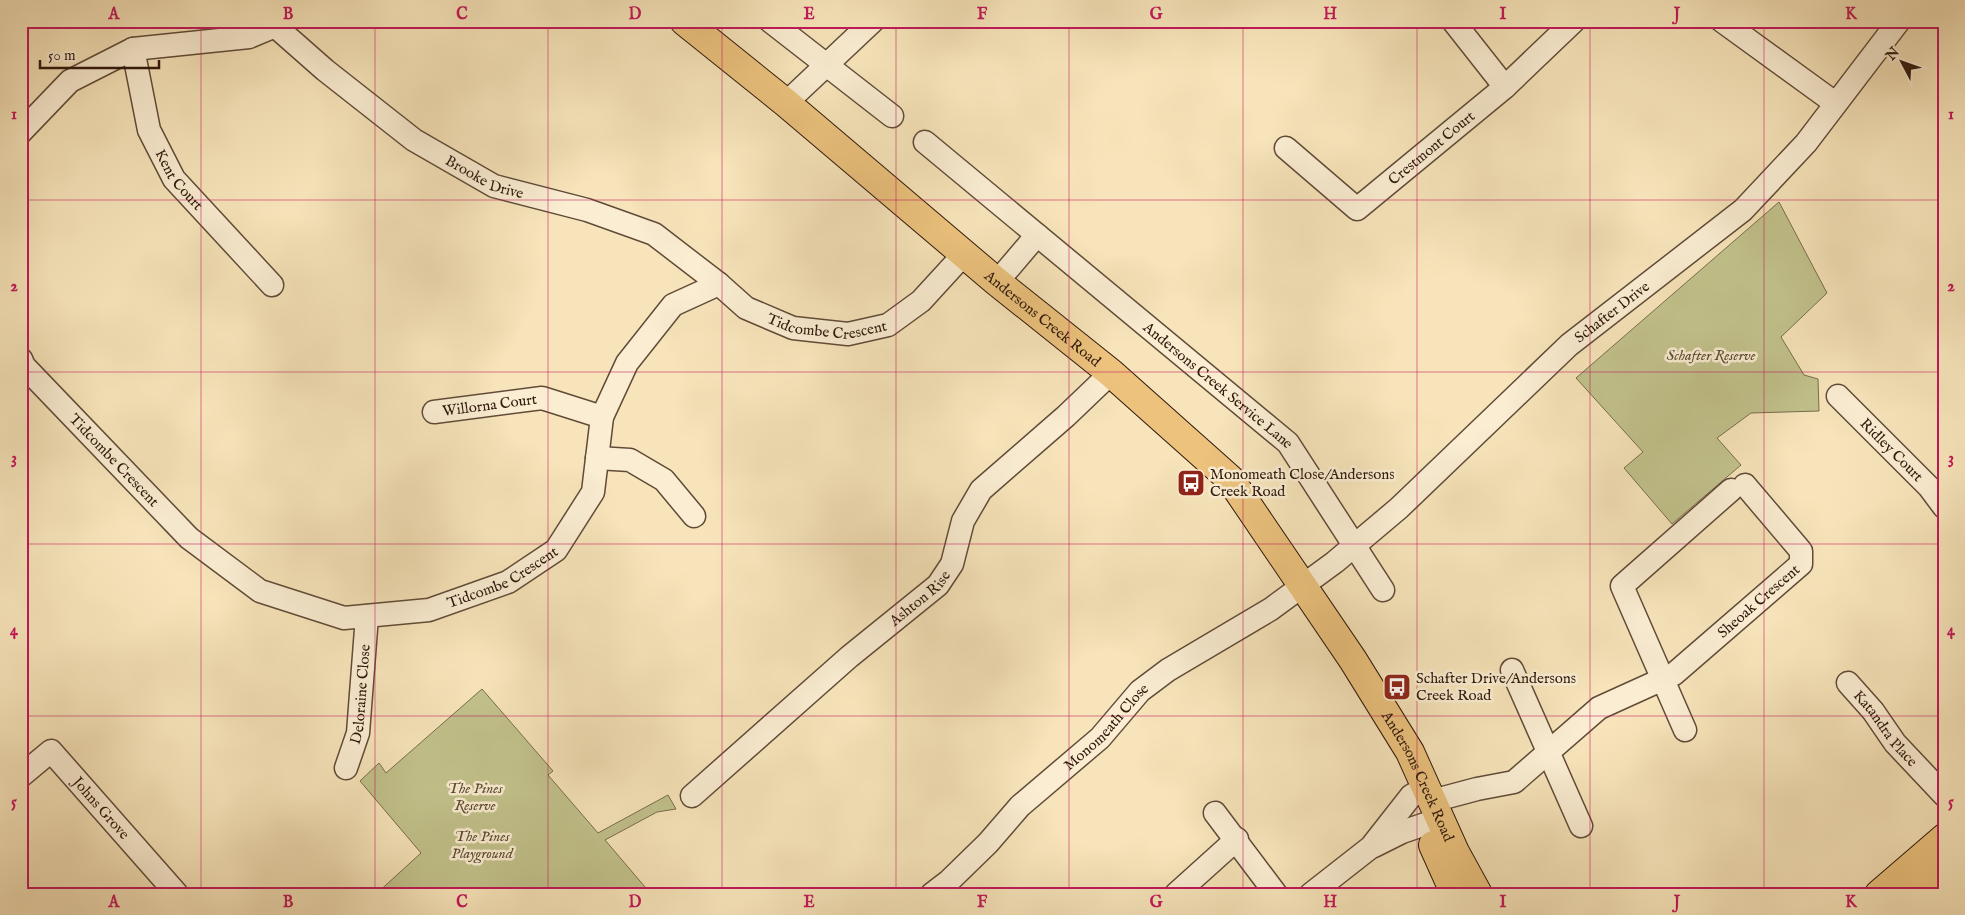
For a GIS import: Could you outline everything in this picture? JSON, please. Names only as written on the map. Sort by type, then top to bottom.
[{"type":"main road","name":"Andersons Creek Road","points":[[684,21],[786,104],[997,282],[1111,373],[1230,479],[1353,660],[1410,752],[1454,894]]},
{"type":"main road","name":"Andersons Creek Road","points":[[1426,806],[1478,894]]},
{"type":"main road","points":[[1879,894],[1944,838]]},
{"type":"main road","points":[[1918,894],[1944,871]]},
{"type":"street","points":[[770,21],[892,116]]},
{"type":"street","points":[[786,104],[873,21]]},
{"type":"street","points":[[1453,21],[1505,87]]},
{"type":"street","name":"Crestmont Court","points":[[1286,148],[1357,209],[1505,87],[1574,21]]},
{"type":"street","points":[[1722,21],[1835,103]]},
{"type":"street","name":"Schafter Drive","points":[[1304,586],[1399,508],[1569,345],[1743,210],[1806,143],[1899,21]]},
{"type":"street","points":[[21,132],[70,81],[133,49],[249,37],[275,24]]},
{"type":"street","name":"Brooke Drive","points":[[275,24],[325,70],[414,140],[494,186],[587,210],[654,234],[719,284]]},
{"type":"street","name":"Kent Court","points":[[133,49],[149,130],[174,179],[272,285]]},
{"type":"street","name":"Andersons Creek Service Lane","points":[[925,142],[1288,443],[1383,590]]},
{"type":"street","points":[[997,282],[1037,234]]},
{"type":"street","name":"Tidcombe Crescent","points":[[21,359],[29,386],[189,538],[260,590],[344,618],[429,610],[508,582],[556,550],[593,492],[602,417],[627,363],[673,304],[719,284],[746,308],[793,328],[848,334],[888,325],[920,301],[964,254]]},
{"type":"street","name":"Ashton Rise","points":[[692,796],[849,657],[938,585],[952,564],[963,520],[981,490],[1066,416],[1111,373]]},
{"type":"street","name":"Ridley Court","points":[[1838,396],[1929,487],[1944,507]]},
{"type":"street","name":"Willorna Court","points":[[434,412],[542,398],[602,417]]},
{"type":"street","points":[[597,458],[630,460],[664,480],[694,516]]},
{"type":"street","name":"Sheoak Crescent","points":[[1371,847],[1402,832],[1426,806],[1477,788],[1514,782],[1599,708],[1663,679],[1674,674],[1801,564],[1801,552],[1738,487],[1622,586],[1663,679],[1685,730]]},
{"type":"street","name":"Monomeath Close","points":[[932,894],[949,881],[1044,783],[1072,763],[1100,738],[1140,691],[1168,670],[1249,622],[1304,586]]},
{"type":"street","name":"Deloraine Close","points":[[346,768],[358,733],[367,616]]},
{"type":"street","points":[[1512,670],[1581,826]]},
{"type":"street","name":"Katandra Place","points":[[1848,684],[1872,711],[1895,743],[1944,795]]},
{"type":"street","name":"Johns Grove","points":[[21,776],[51,751],[177,894]]},
{"type":"street","points":[[1315,892],[1426,806]]},
{"type":"street","points":[[1215,814],[1237,839],[1249,859],[1276,894]]},
{"type":"street","points":[[1176,894],[1237,839]]},
{"type":"street","points":[[1249,859],[1259,894]]},
{"type":"green space","name":"Schafter Reserve","points":[[1779,202],[1827,293],[1781,337],[1804,375],[1818,379],[1819,411],[1751,413],[1717,438],[1741,465],[1672,524],[1624,468],[1643,452],[1576,378]]},
{"type":"green space","name":"The Pines Reserve","points":[[482,689],[553,771],[548,775],[598,833],[668,795],[676,809],[657,812],[605,840],[651,894],[376,894],[421,853],[360,781],[379,763],[386,773]]},
{"type":"place","name":"Monomeath Close/Andersons Creek Road","points":[[1191,483]]},
{"type":"place","name":"Schafter Drive/Andersons Creek Road","points":[[1397,687]]},
{"type":"park label","name":"The Pines Playground","points":[[482,844]]}]
